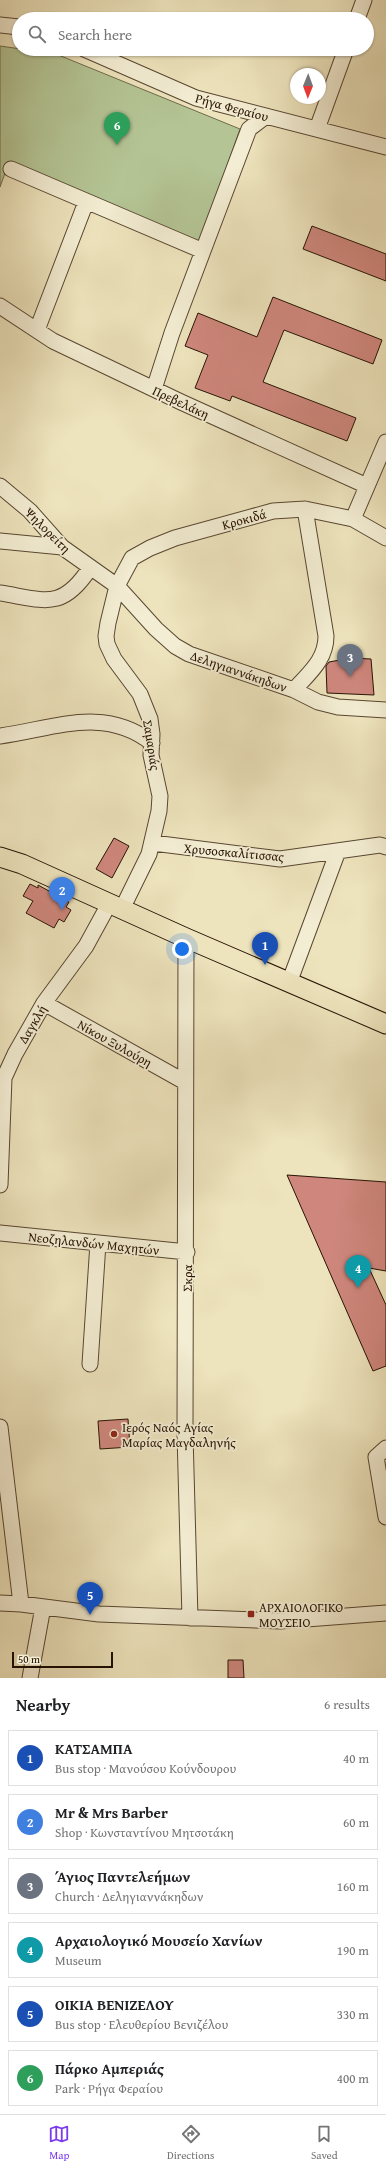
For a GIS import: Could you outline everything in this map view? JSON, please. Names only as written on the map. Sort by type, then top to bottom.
[{"type":"main road","points":[[0,857],[22,864],[115,907],[386,1024]]},
{"type":"street","points":[[360,12],[364,0]]},
{"type":"street","points":[[0,25],[12,26]]},
{"type":"street","name":"Ρήγα Φεραίου","points":[[100,56],[196,98],[386,147]]},
{"type":"street","points":[[317,129],[343,56]]},
{"type":"street","points":[[154,389],[172,333],[249,130],[266,116]]},
{"type":"street","points":[[11,169],[203,251]]},
{"type":"street","points":[[37,330],[86,202]]},
{"type":"street","name":"Πρεβελάκη","points":[[0,306],[53,341],[154,389],[367,486]]},
{"type":"street","points":[[354,519],[386,442]]},
{"type":"street","name":"Ψηλορείτη","points":[[0,486],[30,511],[62,547],[117,586]]},
{"type":"street","points":[[294,690],[321,660],[326,648],[326,636],[305,509]]},
{"type":"street","name":"Κροκιδά","points":[[117,586],[132,558],[150,548],[175,538],[273,511],[305,509],[354,519],[386,538]]},
{"type":"street","points":[[0,541],[62,547]]},
{"type":"street","points":[[0,593],[38,599],[62,598],[80,585],[90,568]]},
{"type":"street","name":"Δεληγιαννάκηδων","points":[[117,586],[156,629],[175,646],[189,654],[294,690],[318,702],[338,707],[379,709]]},
{"type":"street","name":"Σαμαριάς","points":[[115,907],[153,843],[160,796],[151,755],[152,743],[150,719],[140,694],[114,659],[107,644],[108,624],[117,586]]},
{"type":"street","points":[[379,709],[386,700]]},
{"type":"street","points":[[0,736],[71,722],[92,722],[131,730],[152,743]]},
{"type":"street","name":"Χρυσοσκαλίτισσας","points":[[153,843],[280,859],[380,846],[386,847]]},
{"type":"street","points":[[289,983],[338,851]]},
{"type":"street","name":"Δαγκλή","points":[[0,1185],[2,1078],[44,1003],[115,907]]},
{"type":"street","name":"Σκρα","points":[[186,938],[185,1082],[187,1252],[185,1434],[190,1618]]},
{"type":"street","name":"Νίκου Ξυλούρη","points":[[44,1003],[185,1082]]},
{"type":"street","name":"Νεοζηλανδών Μαχητών","points":[[0,1233],[187,1252]]},
{"type":"street","points":[[90,1364],[98,1243]]},
{"type":"street","points":[[0,1427],[2,1466],[21,1604]]},
{"type":"street","points":[[386,1448],[376,1457],[386,1517]]},
{"type":"street","points":[[0,1603],[21,1604],[99,1614],[280,1621],[386,1613]]},
{"type":"street","points":[[30,1678],[43,1607]]},
{"type":"green space","points":[[0,46],[12,48],[12,56],[61,56],[240,129],[200,243],[9,162],[0,187]]},
{"type":"building","points":[[312,226],[386,254],[386,281],[303,249]]},
{"type":"building","points":[[273,297],[382,340],[373,364],[284,330],[263,382],[356,418],[347,441],[232,396],[230,401],[195,388],[208,355],[185,346],[198,313],[257,337]]},
{"type":"building","points":[[351,658],[371,659],[374,695],[327,693],[326,666],[329,662]]},
{"type":"building","points":[[114,838],[129,846],[112,878],[96,869]]},
{"type":"building","points":[[30,884],[38,888],[38,885],[69,902],[66,907],[71,910],[64,922],[59,919],[54,928],[26,913],[33,901],[23,896]]},
{"type":"building","points":[[287,1175],[386,1182],[386,1271],[369,1268],[386,1305],[386,1366],[373,1371]]},
{"type":"building","name":"Ιερός Ναός Αγίας Μαρίας Μαγδαληνής","points":[[128,1419],[130,1447],[100,1449],[98,1421]]},
{"type":"building","points":[[228,1660],[243,1660],[244,1678],[228,1678]]},
{"type":"place","name":"Πάρκο Αμπεριάς","points":[[117,145]]},
{"type":"place","name":"Άγιος Παντελεήμων","points":[[350,677]]},
{"type":"place","name":"Mr & Mrs Barber","points":[[62,910]]},
{"type":"place","name":"ΚΑΤΣΑΜΠΑ","points":[[265,965]]},
{"type":"place","name":"Αρχαιολογικό Μουσείο Χανίων","points":[[358,1288]]},
{"type":"place","name":"Ιερός Ναός Αγίας Μαρίας Μαγδαληνής","points":[[114,1434]]},
{"type":"place","name":"ΑΡΧΑΙΟΛΟΓΙΚΟ ΜΟΥΣΕΙΟ","points":[[251,1614]]},
{"type":"place","name":"ΟΙΚΙΑ ΒΕΝΙΖΕΛΟΥ","points":[[90,1615]]}]
